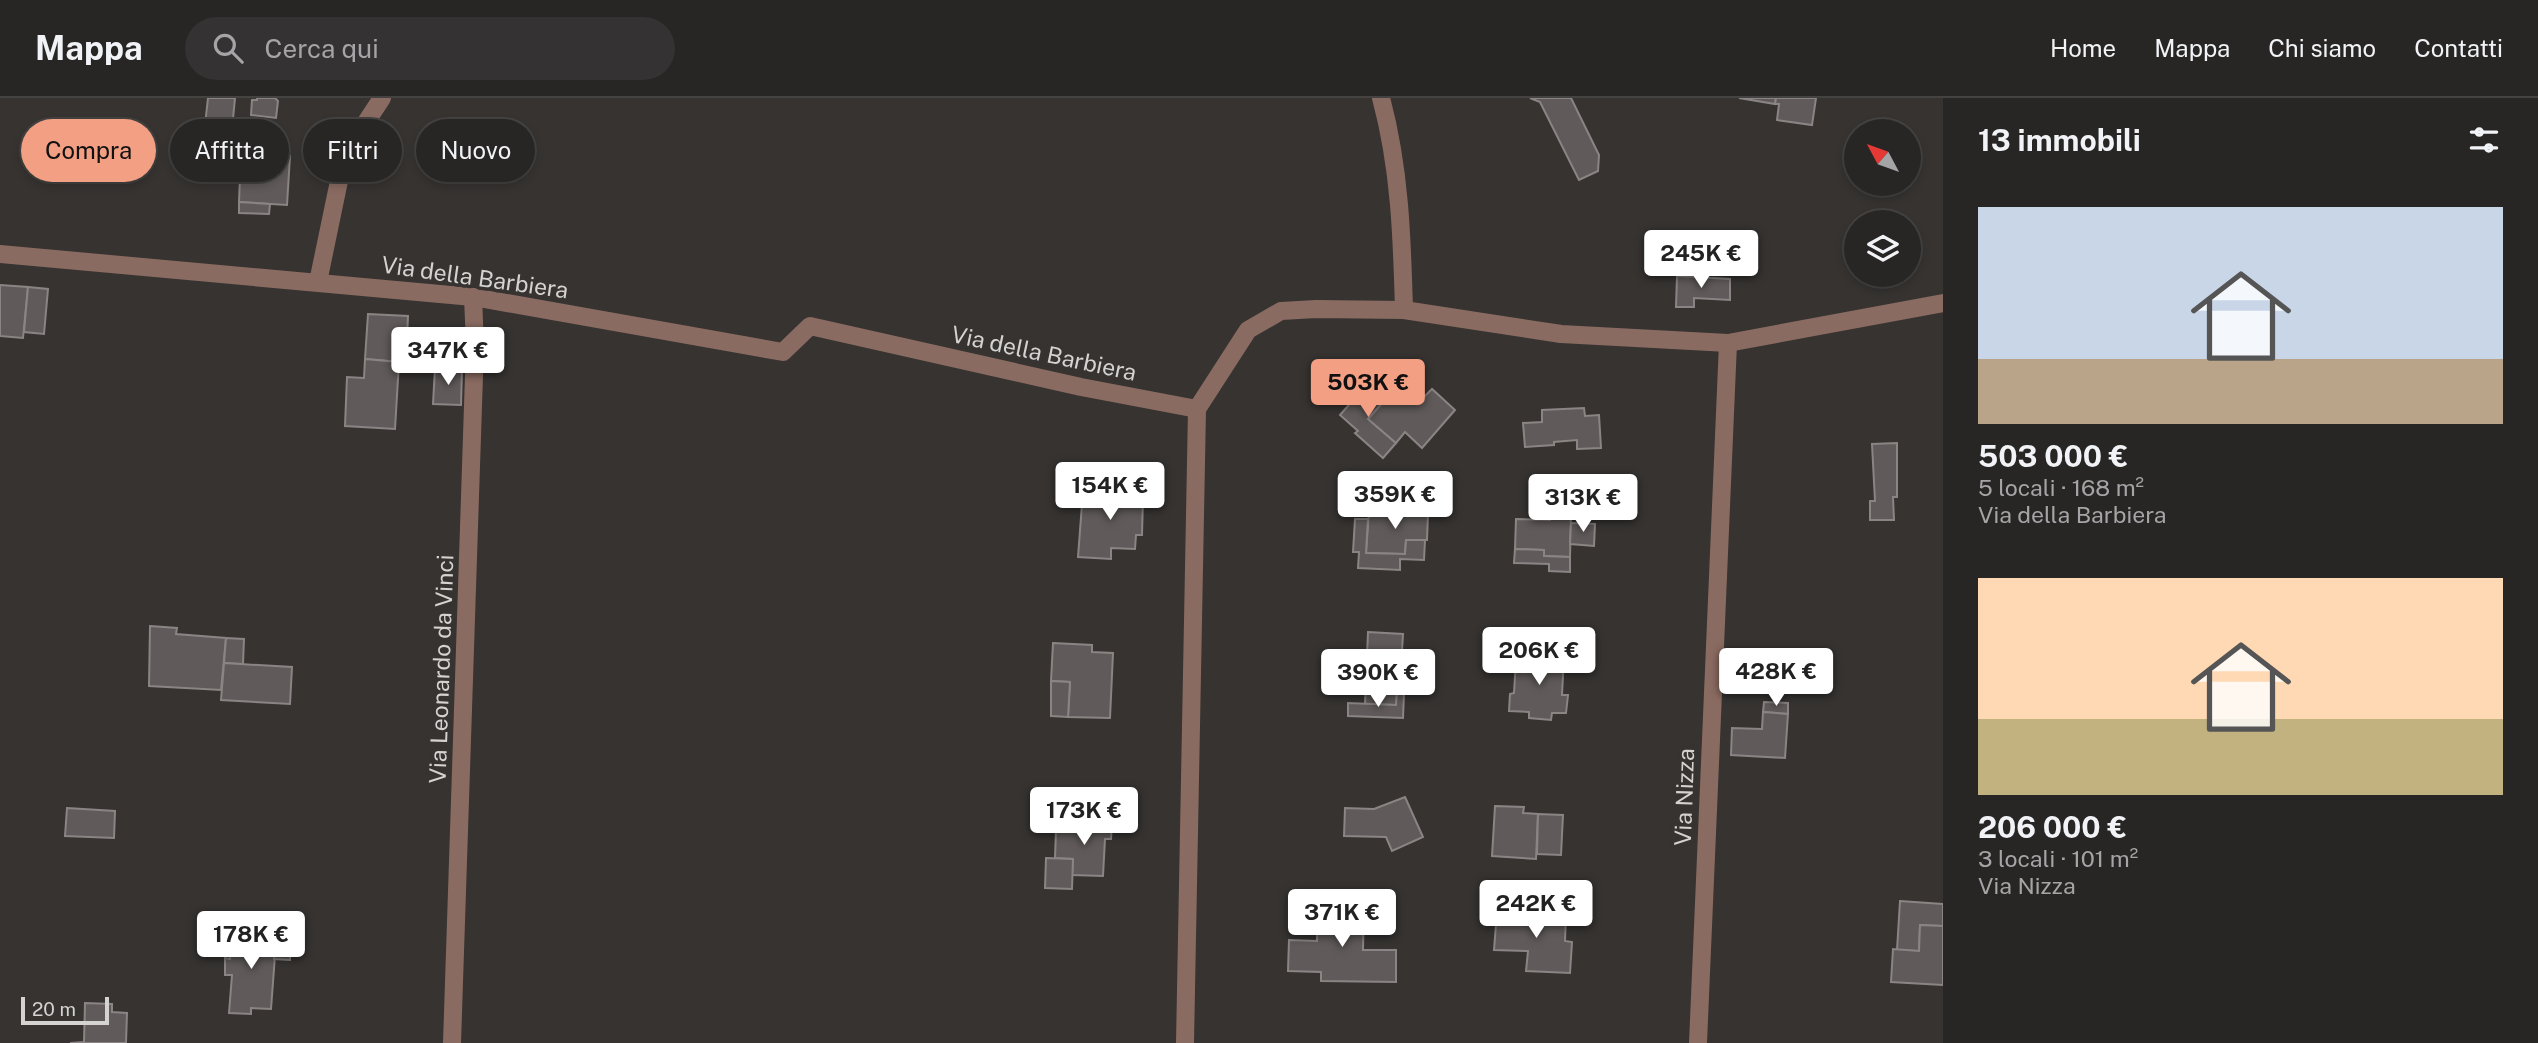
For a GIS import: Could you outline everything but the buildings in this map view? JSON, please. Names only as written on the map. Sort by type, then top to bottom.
[{"type":"street","points":[[318,282],[339,181],[353,142],[382,98]]},
{"type":"street","points":[[1381,98],[1392,139],[1402,217],[1404,310]]},
{"type":"street","name":"Via della Barbiera","points":[[0,254],[474,297],[783,352],[810,326],[1081,387],[1197,409]]},
{"type":"street","name":"Via Leonardo da Vinci","points":[[452,1043],[474,373],[474,297]]},
{"type":"street","points":[[1185,1043],[1197,409],[1248,330],[1281,311],[1404,310],[1561,334],[1728,343],[1943,303]]},
{"type":"street","name":"Via Nizza","points":[[1698,1043],[1728,343]]}]
